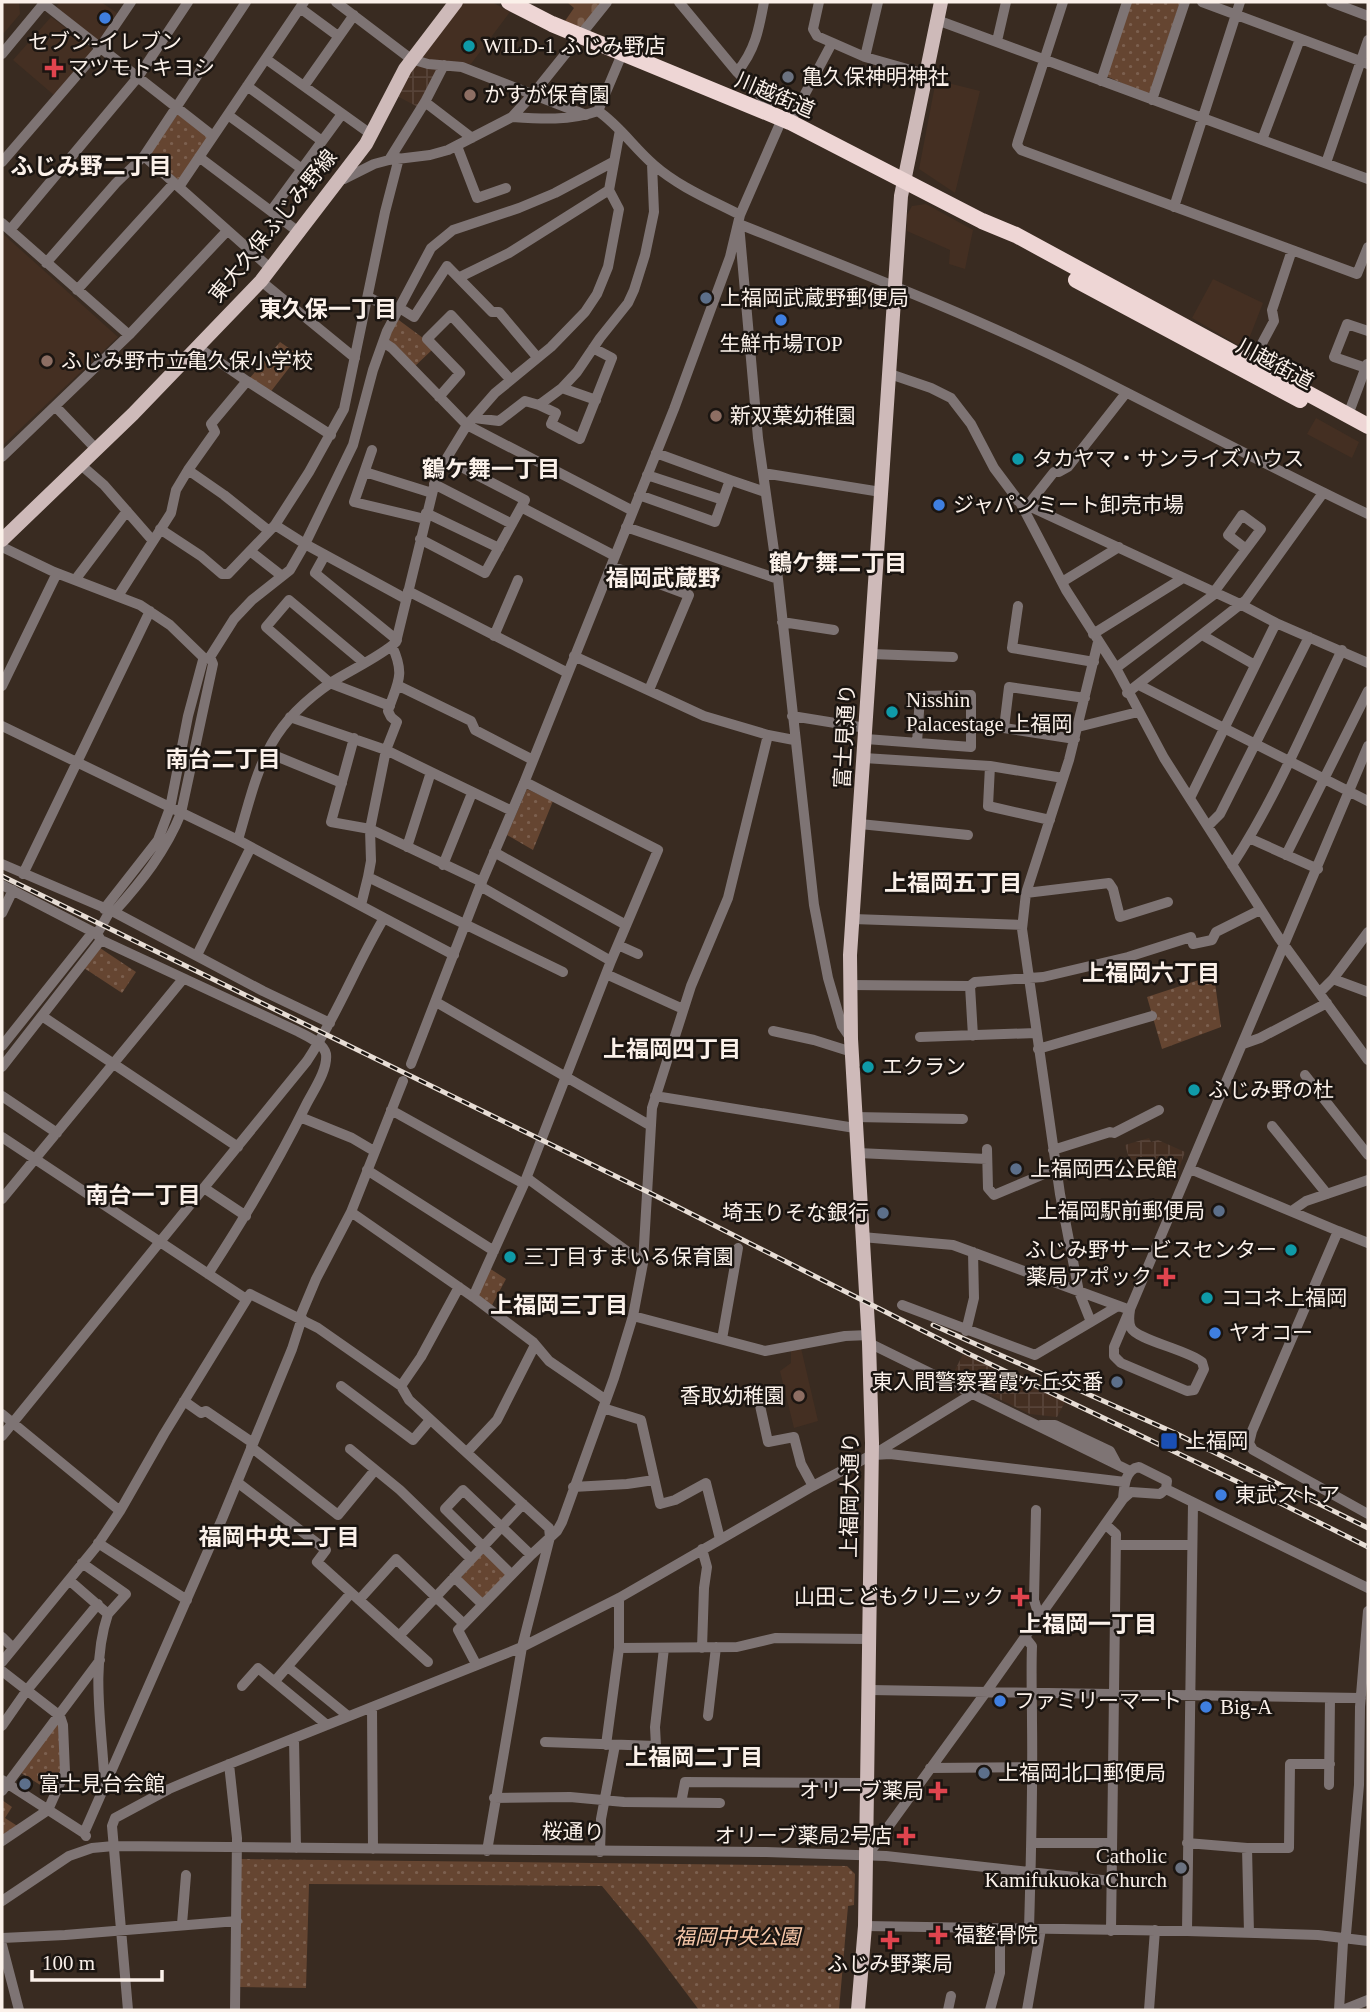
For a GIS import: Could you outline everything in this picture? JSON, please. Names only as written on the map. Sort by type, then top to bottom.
[{"type":"highway","name":"川越街道","points":[[509,2],[532,16],[782,119],[982,221],[1016,235],[1368,426]]},
{"type":"highway","name":"川越街道","points":[[982,221],[1012,243],[1064,273],[1368,437]]},
{"type":"main road","name":"東大久保ふじみ野線","points":[[5,532],[97,450],[199,348],[261,281],[372,135],[411,59],[456,2]]},
{"type":"main road","name":"富士見通り","points":[[867,1300],[849,985],[902,179],[941,2]]},
{"type":"main road","name":"上福岡大通り","points":[[858,2010],[865,1926],[869,1783],[872,1455],[867,1300]]},
{"type":"street","points":[[2,54],[44,2],[213,136]]},
{"type":"street","points":[[2,162],[100,48],[131,2]]},
{"type":"street","points":[[129,335],[6,226],[138,77],[188,2]]},
{"type":"street","points":[[46,263],[116,183],[144,156],[246,2]]},
{"type":"street","points":[[336,2],[411,59],[428,64],[462,67],[586,115]]},
{"type":"street","points":[[341,178],[374,164],[430,155],[457,146],[512,117],[607,2]]},
{"type":"street","points":[[678,2],[737,72],[782,119]]},
{"type":"street","points":[[737,72],[750,57],[758,35],[764,2]]},
{"type":"street","points":[[819,2],[814,34],[865,57],[925,74]]},
{"type":"street","points":[[865,57],[878,2]]},
{"type":"street","points":[[997,41],[1006,2]]},
{"type":"street","points":[[1063,2],[1018,141],[1019,148],[1357,274],[1364,270],[1368,247]]},
{"type":"street","points":[[1101,81],[1127,2]]},
{"type":"street","points":[[1153,100],[1185,2]]},
{"type":"street","points":[[1202,2],[1365,63]]},
{"type":"street","points":[[1174,207],[1240,2]]},
{"type":"street","points":[[1331,2],[1368,16]]},
{"type":"street","points":[[78,290],[199,157],[302,5],[338,36]]},
{"type":"street","points":[[304,86],[354,15]]},
{"type":"street","points":[[937,20],[1368,179]]},
{"type":"street","points":[[1262,140],[1300,39]]},
{"type":"street","points":[[1326,163],[1365,63],[1368,40]]},
{"type":"street","points":[[411,1064],[706,327],[740,220],[782,119],[832,43]]},
{"type":"street","points":[[512,117],[551,119],[598,111],[622,54]]},
{"type":"street","points":[[266,59],[372,135]]},
{"type":"street","points":[[160,529],[201,556],[222,574],[228,574],[272,528],[331,434],[349,390],[394,159],[444,65]]},
{"type":"street","points":[[247,86],[322,141]]},
{"type":"street","points":[[425,102],[472,138]]},
{"type":"street","points":[[598,111],[652,164],[740,220],[1078,368],[1368,514]]},
{"type":"street","points":[[271,211],[342,114]]},
{"type":"street","points":[[228,115],[302,169]]},
{"type":"street","points":[[361,905],[371,861],[370,829],[386,750],[397,722],[388,711],[399,686],[400,667],[394,643],[433,488],[446,459],[470,421],[510,379],[551,347],[585,312],[597,294],[608,267],[619,209],[609,190],[620,130]]},
{"type":"street","points":[[457,146],[477,198],[506,188]]},
{"type":"street","points":[[144,156],[271,269]]},
{"type":"street","points":[[199,157],[300,233]]},
{"type":"street","points":[[2,1066],[42,1016],[158,840],[170,808],[188,716],[207,657],[242,610],[290,570],[305,544],[353,445],[383,342],[397,309],[431,248],[441,237],[453,230],[555,193],[613,162]]},
{"type":"street","points":[[538,405],[577,372],[628,303],[645,255],[654,212],[652,164]]},
{"type":"street","points":[[460,277],[509,253],[609,190]]},
{"type":"street","points":[[740,220],[762,473],[778,579],[816,917],[828,978],[842,1026],[851,1046]]},
{"type":"street","points":[[2,457],[129,335],[227,231]]},
{"type":"street","points":[[1252,362],[1274,321],[1272,310],[1292,250]]},
{"type":"street","points":[[368,297],[414,317],[447,266],[492,312],[499,312],[537,357]]},
{"type":"street","points":[[261,281],[355,358]]},
{"type":"street","points":[[439,397],[460,373],[427,339],[451,315],[510,379]]},
{"type":"street","points":[[1348,415],[1367,365],[1334,357],[1348,324],[1368,331]]},
{"type":"street","points":[[383,342],[439,397],[470,421],[633,511]]},
{"type":"street","points":[[199,348],[331,434],[353,445]]},
{"type":"street","points":[[470,421],[499,421],[524,401],[556,413],[551,424],[580,439],[612,358],[593,348]]},
{"type":"street","points":[[890,374],[951,398],[971,424],[994,468],[1023,503],[1062,582],[1116,668],[1138,712],[1190,798],[1260,910],[1368,1060]]},
{"type":"street","points":[[118,596],[171,513],[176,490],[215,432],[211,424],[247,381]]},
{"type":"street","points":[[562,387],[596,400]]},
{"type":"street","points":[[1023,503],[1054,472],[1068,467],[1126,393]]},
{"type":"street","points":[[55,406],[97,450]]},
{"type":"street","points":[[372,450],[354,502],[426,516],[499,548]]},
{"type":"street","points":[[656,453],[765,492]]},
{"type":"street","points":[[420,540],[485,573],[525,499],[446,459]]},
{"type":"street","points":[[81,465],[104,485],[153,541]]},
{"type":"street","points":[[188,470],[272,528],[568,673]]},
{"type":"street","points":[[365,472],[433,488],[512,524]]},
{"type":"street","points":[[762,473],[881,492]]},
{"type":"street","points":[[648,475],[723,500]]},
{"type":"street","points":[[639,495],[715,522],[730,480]]},
{"type":"street","points":[[1127,692],[1246,600],[1323,493]]},
{"type":"street","points":[[1023,503],[1276,623],[1368,663]]},
{"type":"street","points":[[521,507],[613,561],[689,595],[649,690]]},
{"type":"street","points":[[75,580],[127,512]]},
{"type":"street","points":[[626,527],[778,579]]},
{"type":"street","points":[[2,547],[150,611],[170,625],[213,664],[181,813],[173,835],[157,859],[109,911]]},
{"type":"street","points":[[1062,582],[1119,547]]},
{"type":"street","points":[[1116,668],[1215,592],[1246,549]]},
{"type":"street","points":[[250,551],[282,576]]},
{"type":"street","points":[[325,555],[315,573],[394,643]]},
{"type":"street","points":[[2,686],[57,573]]},
{"type":"street","points":[[1096,638],[1183,578]]},
{"type":"street","points":[[494,636],[518,580]]},
{"type":"street","points":[[363,662],[289,600],[266,627],[330,683],[390,706]]},
{"type":"street","points":[[1018,606],[1012,648],[1094,662]]},
{"type":"street","points":[[23,874],[150,611]]},
{"type":"street","points":[[782,622],[834,630]]},
{"type":"street","points":[[1190,798],[1276,623]]},
{"type":"street","points":[[1202,635],[1255,665]]},
{"type":"street","points":[[1208,826],[1220,814],[1309,637]]},
{"type":"street","points":[[1091,1322],[1079,1292],[1056,1169],[1022,925],[1026,893],[1075,739],[1094,662],[1096,638]]},
{"type":"street","points":[[238,840],[266,752],[290,717],[330,683],[394,643]]},
{"type":"street","points":[[1232,865],[1289,761],[1342,650]]},
{"type":"street","points":[[871,654],[953,657]]},
{"type":"street","points":[[575,656],[704,716],[794,740]]},
{"type":"street","points":[[1139,685],[1368,801]]},
{"type":"street","points":[[399,686],[471,721],[475,730],[533,760]]},
{"type":"street","points":[[1075,739],[1004,728],[1009,687],[1085,698]]},
{"type":"street","points":[[1286,855],[1368,691]]},
{"type":"street","points":[[792,716],[917,743],[971,747],[971,695],[920,696],[917,743]]},
{"type":"street","points":[[1078,727],[1138,712]]},
{"type":"street","points":[[290,717],[386,750],[512,811]]},
{"type":"street","points":[[2,726],[238,840],[454,955]]},
{"type":"street","points":[[476,1664],[458,1630],[511,1574],[557,1531],[633,1316],[643,1264],[655,1096],[705,948],[728,898],[768,735]]},
{"type":"street","points":[[354,738],[331,822],[370,829],[443,865],[481,884],[611,961]]},
{"type":"street","points":[[1117,1340],[1126,1334],[1136,1333],[1194,1356],[1202,1362],[1204,1369],[1194,1390],[1187,1391],[1121,1363],[1114,1356],[1114,1348],[1117,1340],[1243,1044],[1284,945],[1318,869],[1368,746]]},
{"type":"street","points":[[266,752],[342,783]]},
{"type":"street","points":[[864,758],[990,766],[1063,778]]},
{"type":"street","points":[[990,766],[988,806],[1050,820]]},
{"type":"street","points":[[407,848],[431,772]]},
{"type":"street","points":[[473,1297],[525,1181],[611,961],[658,850],[525,782]]},
{"type":"street","points":[[443,865],[472,793]]},
{"type":"street","points":[[860,824],[968,835]]},
{"type":"street","points":[[1249,838],[1318,869]]},
{"type":"street","points":[[197,955],[251,847]]},
{"type":"street","points":[[494,852],[626,925]]},
{"type":"street","points":[[2,864],[109,911],[330,1023]]},
{"type":"street","points":[[368,877],[563,972]]},
{"type":"street","points":[[1026,893],[1109,883],[1120,917],[1168,902]]},
{"type":"street","points":[[2,885],[183,979],[297,1031],[319,1044],[326,1053],[325,1062],[300,1117],[246,1216],[208,1274]]},
{"type":"street","points":[[2,913],[13,890]]},
{"type":"street","points":[[849,985],[970,986],[975,982],[1029,979],[1128,957],[1191,937],[1193,944],[1212,940],[1216,932],[1260,910]]},
{"type":"street","points":[[2,1436],[301,1069],[319,1044],[365,949],[384,918]]},
{"type":"street","points":[[853,919],[1022,925]]},
{"type":"street","points":[[1319,993],[1333,979],[1368,932]]},
{"type":"street","points":[[2,1046],[97,936]]},
{"type":"street","points":[[618,945],[638,954]]},
{"type":"street","points":[[606,974],[683,1009]]},
{"type":"street","points":[[2,1199],[183,979]]},
{"type":"street","points":[[1333,979],[1368,992]]},
{"type":"street","points":[[970,986],[973,1036]]},
{"type":"street","points":[[436,1002],[651,1126]]},
{"type":"street","points":[[1243,1044],[1327,1003]]},
{"type":"street","points":[[42,1016],[238,1147]]},
{"type":"street","points":[[1038,1049],[1152,1016]]},
{"type":"street","points":[[773,1031],[851,1046]]},
{"type":"street","points":[[920,1037],[1036,1033]]},
{"type":"street","points":[[1306,1075],[1368,1155]]},
{"type":"street","points":[[84,1832],[187,1600],[292,1349],[316,1279],[351,1212],[403,1081]]},
{"type":"street","points":[[2,1096],[57,1133]]},
{"type":"street","points":[[655,1096],[855,1122],[963,1119]]},
{"type":"street","points":[[391,1110],[525,1181],[643,1264]]},
{"type":"street","points":[[1053,1150],[1114,1133],[1159,1110]]},
{"type":"street","points":[[300,1117],[352,1138],[374,1151]]},
{"type":"street","points":[[1272,1126],[1327,1194]]},
{"type":"street","points":[[2,1137],[246,1299]]},
{"type":"street","points":[[858,1153],[987,1154],[988,1188],[994,1195],[1056,1169]]},
{"type":"street","points":[[1190,1169],[1368,1243]]},
{"type":"street","points":[[367,1170],[494,1251]]},
{"type":"street","points":[[1293,1210],[1306,1201],[1368,1180]]},
{"type":"street","points":[[204,1188],[246,1216]]},
{"type":"street","points":[[351,1212],[473,1297],[604,1404],[640,1420],[660,1504],[675,1500],[706,1483],[720,1539]]},
{"type":"street","points":[[1338,1231],[1249,1443],[1253,1450],[1368,1514]]},
{"type":"street","points":[[862,1237],[953,1245],[1130,1310]]},
{"type":"street","points":[[722,1339],[738,1248]]},
{"type":"street","points":[[966,1331],[974,1298],[973,1252]]},
{"type":"street","points":[[401,1386],[421,1357],[459,1287]]},
{"type":"street","points":[[2,1662],[98,1543],[120,1511],[250,1294],[301,1318],[401,1386],[409,1400],[549,1528],[550,1537],[522,1647],[487,1851]]},
{"type":"street","points":[[902,1305],[1035,1355],[1118,1306]]},
{"type":"street","points":[[1130,1310],[1129,1324],[1136,1333]]},
{"type":"street","points":[[633,1316],[765,1351],[845,1336],[869,1339],[972,1394],[1117,1465],[1165,1479],[1167,1484],[1160,1494],[890,1454],[872,1455]]},
{"type":"street","points":[[467,1452],[497,1420],[535,1345]]},
{"type":"street","points":[[341,1386],[413,1440],[430,1420]]},
{"type":"street","points":[[128,2010],[112,1826],[115,1818],[169,1789],[522,1647],[619,1598],[872,1455],[972,1394]]},
{"type":"street","points":[[184,1401],[201,1413],[206,1411],[252,1445],[338,1515],[375,1470]]},
{"type":"street","points":[[759,1401],[768,1442],[794,1437],[802,1464],[813,1486]]},
{"type":"street","points":[[2,1414],[120,1511]]},
{"type":"street","points":[[350,1449],[400,1490],[471,1559]]},
{"type":"street","points":[[867,1856],[1105,1524],[1128,1490],[1135,1470]]},
{"type":"street","points":[[1128,1490],[1144,1482],[1135,1470]]},
{"type":"street","points":[[573,1487],[654,1480]]},
{"type":"street","points":[[237,1482],[326,1550],[317,1562],[428,1662]]},
{"type":"street","points":[[1166,1489],[1368,1588]]},
{"type":"street","points":[[511,1574],[445,1509],[463,1490],[531,1555]]},
{"type":"street","points":[[1187,1931],[1193,1503]]},
{"type":"street","points":[[399,1636],[523,1504]]},
{"type":"street","points":[[1036,1510],[1034,1600],[1039,1616]]},
{"type":"street","points":[[1105,1524],[1115,1532],[1116,1545],[1111,1931]]},
{"type":"street","points":[[98,1543],[187,1600]]},
{"type":"street","points":[[1116,1545],[1192,1545]]},
{"type":"street","points":[[702,1549],[708,1567],[704,1588],[702,1648]]},
{"type":"street","points":[[275,1681],[355,1596],[396,1559],[464,1624]]},
{"type":"street","points":[[82,1563],[126,1594],[108,1614],[100,1660],[104,1773],[108,1781]]},
{"type":"street","points":[[454,1577],[482,1604]]},
{"type":"street","points":[[69,1580],[108,1614]]},
{"type":"street","points":[[600,1852],[619,1648],[619,1598]]},
{"type":"street","points":[[2,1727],[27,1690],[98,1604]]},
{"type":"street","points":[[1368,1611],[1363,1704],[1364,1744],[1344,1938],[1341,2010],[1368,2000]]},
{"type":"street","points":[[2,1637],[13,1648]]},
{"type":"street","points":[[1025,1637],[1032,1646],[1029,1929]]},
{"type":"street","points":[[619,1648],[737,1647],[775,1638],[869,1639]]},
{"type":"street","points":[[708,1716],[716,1647]]},
{"type":"street","points":[[545,1742],[656,1746],[655,1727],[664,1648]]},
{"type":"street","points":[[92,1848],[84,1832],[4,1784],[100,1660]]},
{"type":"street","points":[[288,1667],[348,1716]]},
{"type":"street","points":[[242,1686],[258,1668],[327,1725]]},
{"type":"street","points":[[2,1671],[58,1714],[63,1725],[65,1772],[48,1810],[2,1841]]},
{"type":"street","points":[[870,1690],[1330,1698],[1363,1704]]},
{"type":"street","points":[[1329,1785],[1330,1698]]},
{"type":"street","points":[[372,1707],[373,1849]]},
{"type":"street","points":[[294,1738],[296,1848]]},
{"type":"street","points":[[229,1764],[237,1848],[235,2010]]},
{"type":"street","points":[[1187,1843],[1289,1848],[1290,1764],[1330,1764]]},
{"type":"street","points":[[930,1768],[1031,1767]]},
{"type":"street","points":[[681,1803],[685,1782],[869,1783]]},
{"type":"street","points":[[494,1798],[570,1797],[605,1801],[720,1803]]},
{"type":"street","points":[[1032,1843],[1112,1843]]},
{"type":"street","name":"桜通り","points":[[2,1901],[69,1856],[92,1848],[114,1846],[766,1852],[867,1856],[1111,1881]]},
{"type":"street","points":[[1247,1848],[1249,1933]]},
{"type":"street","points":[[182,1924],[186,1875]]},
{"type":"street","points":[[2,1937],[237,1921]]},
{"type":"street","points":[[865,1926],[1155,1930],[1368,1941]]},
{"type":"street","points":[[990,2010],[1000,1973],[1000,1929]]},
{"type":"street","points":[[1027,2010],[1041,1929]]},
{"type":"street","points":[[1149,2010],[1155,1930]]},
{"type":"street","points":[[2,1945],[19,2010]]},
{"type":"street","points":[[948,2010],[951,1996]]},
{"type":"shaded area","points":[[2,2],[19,2],[20,14],[4,33],[2,32]]},
{"type":"shaded area","points":[[60,2],[101,2],[120,15],[102,41],[98,41],[56,7]]},
{"type":"shaded area","points":[[461,2],[492,2],[510,12],[471,64],[418,58]]},
{"type":"shaded area","points":[[51,17],[92,48],[92,53],[55,96],[13,60]]},
{"type":"shaded area","points":[[415,62],[439,68],[418,107],[399,97]]},
{"type":"shaded area","points":[[936,80],[980,91],[955,193],[919,169]]},
{"type":"shaded area","points":[[926,204],[973,230],[965,269],[949,264],[950,250],[907,231],[907,215],[912,206]]},
{"type":"shaded area","name":"ふじみ野市立亀久保小学校","points":[[2,233],[118,337],[2,446]]},
{"type":"shaded area","points":[[1213,279],[1263,303],[1245,349],[1192,318]]},
{"type":"shaded area","points":[[1316,418],[1359,442],[1352,458],[1307,434]]},
{"type":"shaded area","points":[[1149,1138],[1151,1142],[1158,1140],[1185,1152],[1175,1179],[1129,1158],[1125,1145]]},
{"type":"shaded area","name":"香取幼稚園","points":[[801,1348],[818,1421],[794,1428],[780,1371],[791,1363],[791,1349]]},
{"type":"shaded area","points":[[963,1354],[1065,1402],[1057,1417],[1030,1414],[952,1376]]},
{"type":"green space","points":[[567,2],[604,2],[583,28],[565,21],[574,8]]},
{"type":"green space","points":[[1131,2],[1180,2],[1150,92],[1146,94],[1106,76]]},
{"type":"green space","points":[[181,114],[208,137],[181,178],[177,179],[153,158],[151,153],[177,115]]},
{"type":"green space","points":[[396,318],[433,349],[414,367],[389,343],[390,328]]},
{"type":"green space","points":[[280,342],[299,355],[269,394],[249,379]]},
{"type":"green space","points":[[527,789],[553,801],[533,850],[507,835]]},
{"type":"green space","points":[[100,948],[136,972],[122,993],[84,968]]},
{"type":"green space","points":[[1214,975],[1221,1027],[1162,1049],[1147,997]]},
{"type":"green space","points":[[489,1268],[506,1279],[491,1307],[477,1296]]},
{"type":"green space","points":[[482,1553],[505,1572],[505,1576],[482,1600],[460,1579]]},
{"type":"green space","points":[[54,1722],[60,1725],[63,1771],[53,1793],[18,1771]]},
{"type":"green space","points":[[2,1800],[12,1807],[5,1818],[19,1827],[6,1836],[2,1833]]},
{"type":"green space","name":"福岡中央公園","points":[[240,1859],[847,1866],[855,1874],[854,1905],[848,1906],[839,2010],[699,2010],[602,1886],[309,1884],[306,1988],[239,1987]]},
{"type":"railway","points":[[2,876],[648,1192],[967,1353],[1368,1547]]},
{"type":"railway","points":[[933,1325],[1175,1433],[1368,1528]]},
{"type":"place","name":"セブン-イレブン","points":[[105,18]]},
{"type":"place","name":"WILD-1 ふじみ野店","points":[[469,46]]},
{"type":"place","name":"マツモトキヨシ","points":[[54,68]]},
{"type":"place","name":"亀久保神明神社","points":[[788,77]]},
{"type":"place","name":"かすが保育園","points":[[470,95]]},
{"type":"place","name":"上福岡武蔵野郵便局","points":[[706,298]]},
{"type":"place","name":"生鮮市場TOP","points":[[781,320]]},
{"type":"place","name":"ふじみ野市立亀久保小学校","points":[[47,361]]},
{"type":"place","name":"新双葉幼稚園","points":[[716,416]]},
{"type":"place","name":"タカヤマ・サンライズハウス","points":[[1018,459]]},
{"type":"place","name":"ジャパンミート卸売市場","points":[[939,505]]},
{"type":"place","name":"Nisshin Palacestage 上福岡","points":[[892,712]]},
{"type":"place","name":"エクラン","points":[[868,1067]]},
{"type":"place","name":"ふじみ野の杜","points":[[1194,1090]]},
{"type":"place","name":"上福岡西公民館","points":[[1016,1169]]},
{"type":"place","name":"上福岡駅前郵便局","points":[[1219,1211]]},
{"type":"place","name":"埼玉りそな銀行","points":[[883,1213]]},
{"type":"place","name":"ふじみ野サービスセンター","points":[[1291,1250]]},
{"type":"place","name":"三丁目すまいる保育園","points":[[510,1257]]},
{"type":"place","name":"薬局アポック","points":[[1166,1277]]},
{"type":"place","name":"ココネ上福岡","points":[[1207,1298]]},
{"type":"place","name":"ヤオコー","points":[[1215,1333]]},
{"type":"place","name":"東入間警察署霞ヶ丘交番","points":[[1117,1382]]},
{"type":"place","name":"香取幼稚園","points":[[799,1396]]},
{"type":"place","name":"上福岡","points":[[1169,1441]]},
{"type":"place","name":"東武ストア","points":[[1221,1495]]},
{"type":"place","name":"山田こどもクリニック","points":[[1020,1597]]},
{"type":"place","name":"ファミリーマート","points":[[1000,1701]]},
{"type":"place","name":"Big-A","points":[[1206,1707]]},
{"type":"place","name":"上福岡北口郵便局","points":[[984,1773]]},
{"type":"place","name":"富士見台会館","points":[[25,1784]]},
{"type":"place","name":"オリーブ薬局","points":[[938,1791]]},
{"type":"place","name":"オリーブ薬局2号店","points":[[906,1836]]},
{"type":"place","name":"Catholic Kamifukuoka Church","points":[[1181,1868]]},
{"type":"place","name":"福整骨院","points":[[938,1935]]},
{"type":"place","name":"ふじみ野薬局","points":[[890,1940]]},
{"type":"district","name":"ふじみ野二丁目","points":[[91,166]]},
{"type":"district","name":"東久保一丁目","points":[[328,309]]},
{"type":"district","name":"鶴ケ舞一丁目","points":[[491,469]]},
{"type":"district","name":"鶴ケ舞二丁目","points":[[838,563]]},
{"type":"district","name":"福岡武蔵野","points":[[663,578]]},
{"type":"district","name":"南台二丁目","points":[[223,759]]},
{"type":"district","name":"上福岡五丁目","points":[[953,883]]},
{"type":"district","name":"上福岡六丁目","points":[[1151,973]]},
{"type":"district","name":"上福岡四丁目","points":[[672,1049]]},
{"type":"district","name":"南台一丁目","points":[[143,1195]]},
{"type":"district","name":"上福岡三丁目","points":[[559,1305]]},
{"type":"district","name":"福岡中央二丁目","points":[[279,1537]]},
{"type":"district","name":"上福岡一丁目","points":[[1088,1624]]},
{"type":"district","name":"上福岡二丁目","points":[[694,1757]]}]
